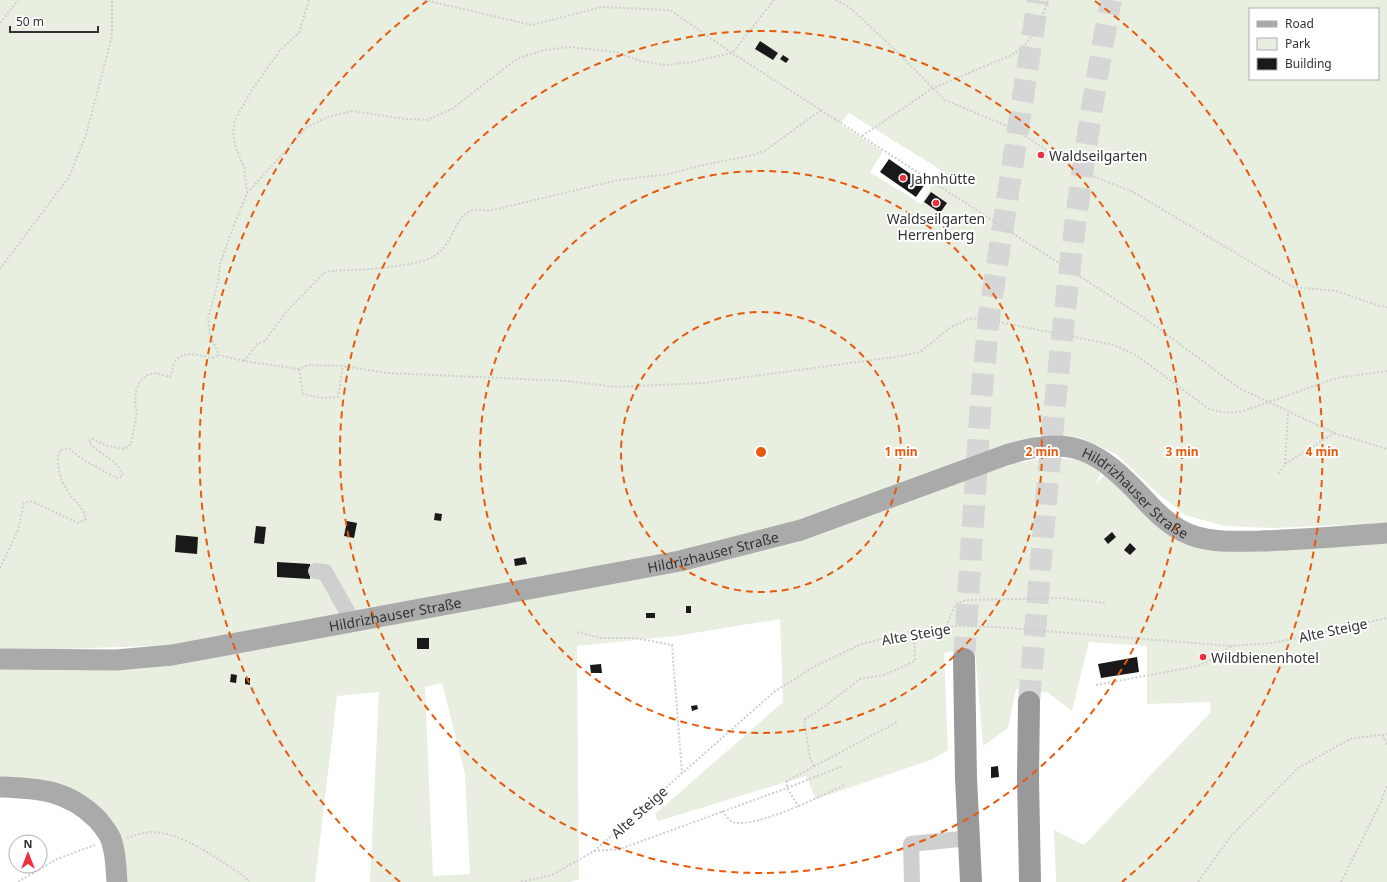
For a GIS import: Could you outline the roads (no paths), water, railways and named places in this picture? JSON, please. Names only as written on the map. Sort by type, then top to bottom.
[{"type":"highway","points":[[964,659],[966,771],[971,882]]},
{"type":"highway","points":[[1029,702],[1028,778],[1032,880]]},
{"type":"main road","name":"Hildrizhauser Straße","points":[[0,659],[116,660],[172,655],[680,561],[801,530],[1006,455],[1047,445],[1070,446],[1090,452],[1126,480],[1157,513],[1179,530],[1197,537],[1232,541],[1281,540],[1387,533]]},
{"type":"main road","points":[[0,787],[44,790],[68,797],[86,809],[100,822],[112,841],[117,882]]},
{"type":"lane","points":[[316,571],[325,572],[353,622]]},
{"type":"lane","points":[[912,882],[911,844],[969,838]]},
{"type":"tunnel","points":[[964,659],[981,400],[989,317],[1038,0]]},
{"type":"tunnel","points":[[1029,702],[1052,438],[1071,262],[1095,87],[1111,0]]},
{"type":"place","name":"Waldseilgarten","points":[[1041,155]]},
{"type":"place","name":"Jahnhütte","points":[[903,178]]},
{"type":"place","name":"Waldseilgarten Herrenberg","points":[[936,203]]},
{"type":"place","name":"Wildbienenhotel","points":[[1203,657]]}]
